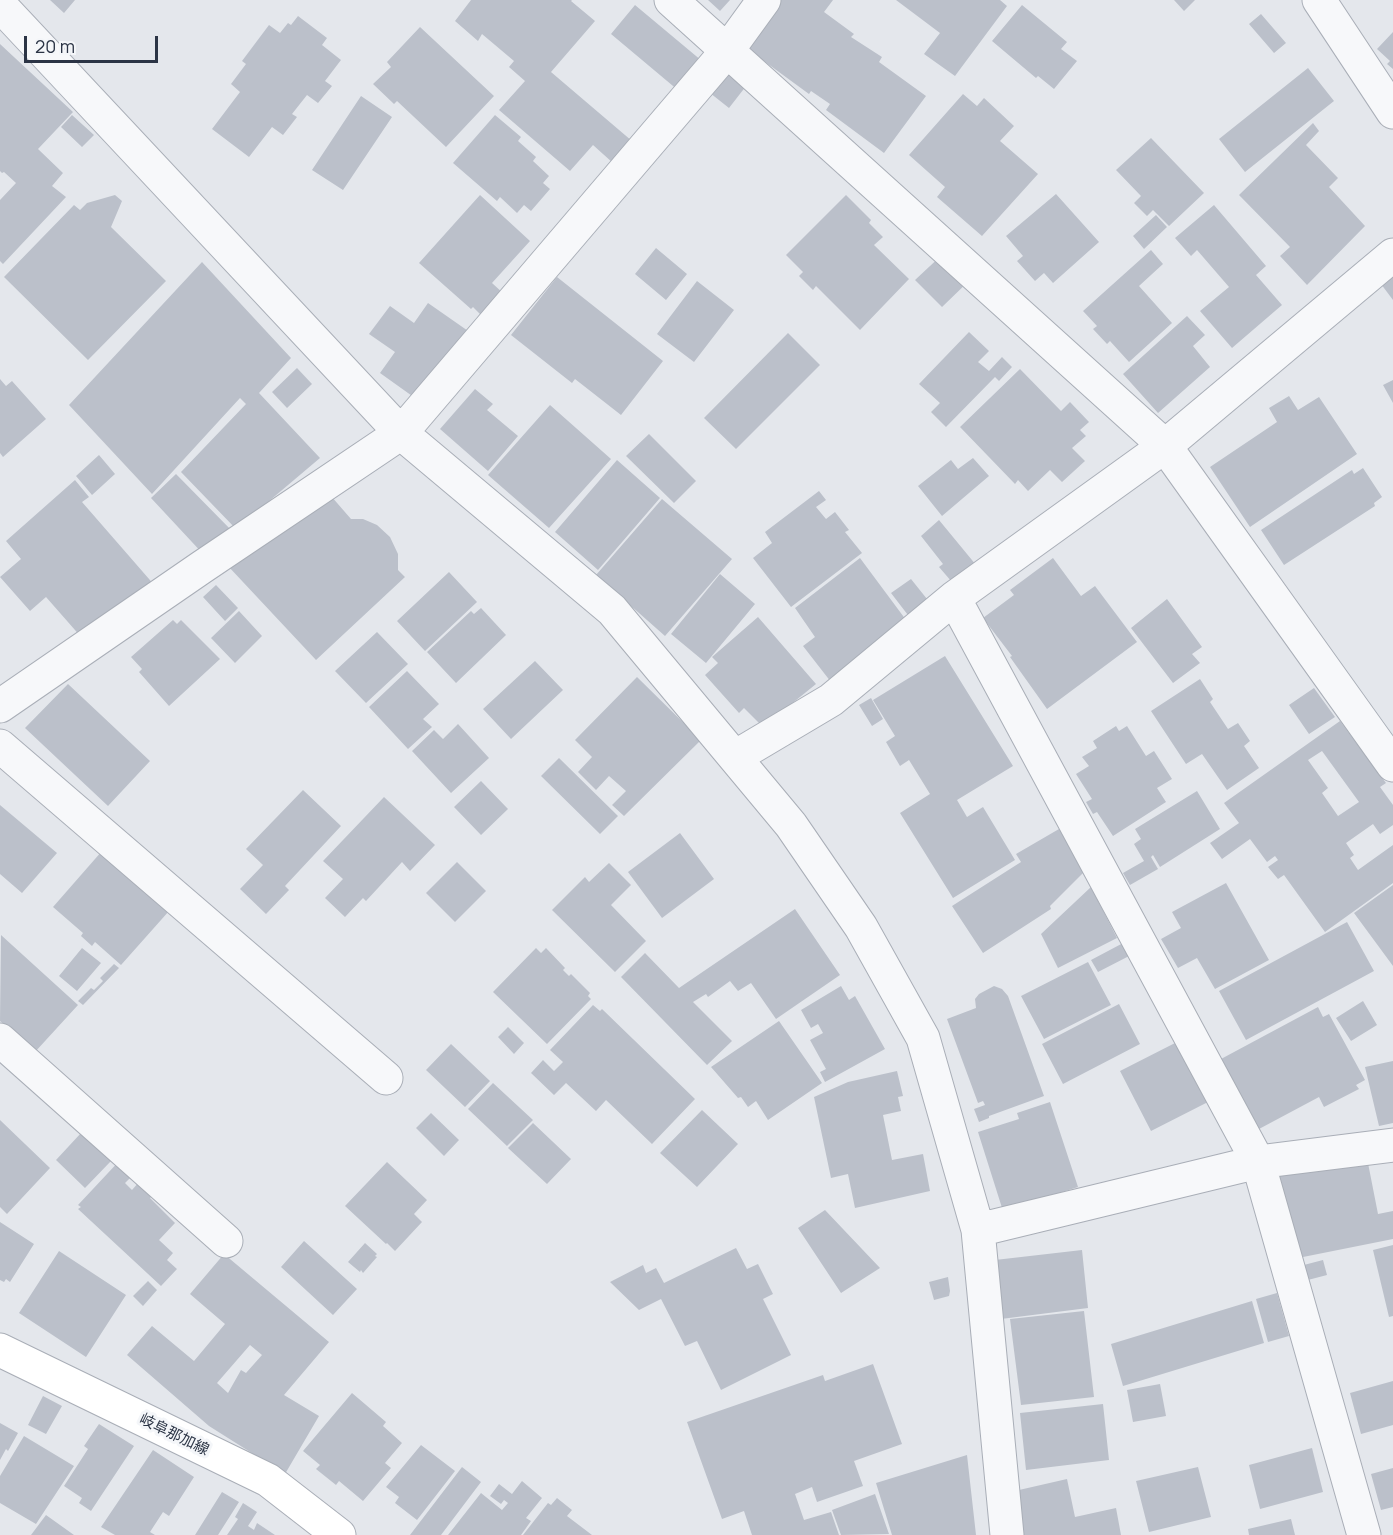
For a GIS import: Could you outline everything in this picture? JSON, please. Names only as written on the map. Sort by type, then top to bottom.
[{"type":"main road","name":"岐阜那加線","points":[[0,1350],[268,1480],[339,1535]]},
{"type":"street","points":[[671,0],[1165,446],[1393,765]]},
{"type":"street","points":[[0,706],[192,573],[401,433],[728,51],[764,0]]},
{"type":"street","points":[[1319,0],[1393,112]]},
{"type":"street","points":[[0,5],[401,433],[612,610],[791,825],[861,927],[924,1038],[978,1230],[1007,1535]]},
{"type":"street","points":[[735,757],[831,700],[954,598],[1165,446],[1393,255]]},
{"type":"street","points":[[954,598],[1258,1162],[1364,1535]]},
{"type":"street","points":[[0,746],[386,1078]]},
{"type":"street","points":[[0,1040],[226,1241]]},
{"type":"street","points":[[978,1230],[1258,1162],[1393,1145]]},
{"type":"building","points":[[50,0],[75,0],[64,13]]},
{"type":"building","points":[[471,0],[572,0],[595,21],[551,72],[632,141],[613,163],[593,145],[570,171],[499,110],[525,81],[509,67],[514,61],[482,34],[478,41],[455,21]]},
{"type":"building","points":[[708,0],[730,0],[720,11]]},
{"type":"building","points":[[776,0],[833,0],[824,12],[854,34],[851,37],[882,57],[879,62],[926,96],[884,153],[826,110],[830,104],[811,91],[809,94],[742,45]]},
{"type":"building","points":[[896,0],[1000,0],[1007,6],[955,76],[924,54],[940,33]]},
{"type":"building","points":[[1174,0],[1195,0],[1184,11]]},
{"type":"building","points":[[635,5],[702,61],[679,91],[611,34]]},
{"type":"building","points":[[1022,5],[1067,42],[1061,49],[1077,61],[1054,89],[1038,76],[1036,78],[992,41]]},
{"type":"building","points":[[1261,14],[1286,43],[1274,53],[1249,24]]},
{"type":"building","points":[[298,16],[327,38],[322,45],[341,60],[325,81],[332,86],[318,103],[307,95],[292,114],[297,117],[283,135],[272,127],[249,157],[212,129],[240,92],[231,84],[246,64],[242,61],[269,25],[280,33]]},
{"type":"building","points":[[420,27],[494,96],[446,147],[397,101],[394,104],[373,84],[391,67],[387,62]]},
{"type":"building","points":[[1393,32],[1393,69],[1387,64],[1390,61],[1377,49]]},
{"type":"building","points":[[0,44],[73,112],[38,149],[63,173],[52,186],[66,197],[3,264],[0,261],[0,200],[16,183],[0,171]]},
{"type":"building","points":[[726,63],[750,81],[729,108],[705,89]]},
{"type":"building","points":[[1308,68],[1334,101],[1245,172],[1219,139]]},
{"type":"building","points":[[963,94],[977,106],[984,98],[1014,126],[1000,141],[1038,174],[982,236],[937,197],[945,187],[909,155]]},
{"type":"building","points":[[361,96],[392,117],[343,190],[312,170]]},
{"type":"building","points":[[72,115],[94,135],[82,147],[61,127]]},
{"type":"building","points":[[495,115],[521,137],[518,141],[536,157],[533,161],[549,176],[543,183],[550,189],[531,211],[524,205],[517,213],[500,197],[497,201],[453,163]]},
{"type":"building","points":[[1313,123],[1319,131],[1306,145],[1338,178],[1329,187],[1365,226],[1307,285],[1280,256],[1290,247],[1239,195]]},
{"type":"building","points":[[1151,138],[1204,193],[1169,226],[1153,210],[1147,216],[1134,203],[1141,196],[1116,170]]},
{"type":"building","points":[[1056,194],[1099,242],[1053,283],[1044,273],[1035,281],[1017,261],[1023,256],[1006,236]]},
{"type":"building","points":[[115,195],[122,201],[111,227],[166,281],[88,360],[4,277],[74,205],[80,210],[87,203]]},
{"type":"building","points":[[480,195],[530,241],[492,283],[504,294],[483,317],[419,263]]},
{"type":"building","points":[[846,195],[871,220],[869,223],[883,237],[874,245],[909,279],[860,330],[816,286],[813,290],[799,276],[803,272],[786,255]]},
{"type":"building","points":[[1214,205],[1266,266],[1256,275],[1282,305],[1232,348],[1200,311],[1229,287],[1197,250],[1191,256],[1175,238]]},
{"type":"building","points":[[1156,215],[1167,227],[1144,249],[1133,236]]},
{"type":"building","points":[[656,248],[687,274],[666,300],[635,274]]},
{"type":"building","points":[[1151,250],[1163,264],[1139,286],[1172,323],[1129,362],[1110,341],[1107,344],[1093,329],[1097,326],[1083,311]]},
{"type":"building","points":[[945,252],[971,279],[942,307],[915,280]]},
{"type":"building","points":[[202,262],[291,358],[259,393],[320,458],[236,529],[181,472],[246,404],[240,398],[152,494],[69,405]]},
{"type":"building","points":[[1393,274],[1393,300],[1381,284]]},
{"type":"building","points":[[557,277],[663,361],[621,415],[575,379],[572,383],[511,335]]},
{"type":"building","points":[[697,281],[734,310],[694,362],[657,334]]},
{"type":"building","points":[[428,303],[471,333],[422,403],[380,373],[395,352],[369,334],[390,306],[414,323]]},
{"type":"building","points":[[1187,316],[1205,335],[1193,346],[1210,367],[1158,413],[1123,374]]},
{"type":"building","points":[[969,332],[989,351],[978,362],[989,371],[1002,357],[1012,367],[999,381],[995,377],[946,427],[931,412],[940,403],[919,384]]},
{"type":"building","points":[[788,333],[820,365],[736,449],[704,418]]},
{"type":"building","points":[[297,368],[312,384],[287,408],[272,392]]},
{"type":"building","points":[[1020,369],[1061,411],[1070,402],[1089,422],[1080,430],[1086,436],[1072,448],[1085,461],[1062,482],[1050,470],[1028,491],[1018,480],[1015,484],[960,427]]},
{"type":"building","points":[[0,379],[6,386],[12,381],[46,419],[3,457],[0,453]]},
{"type":"building","points":[[1393,380],[1393,403],[1383,385]]},
{"type":"building","points":[[475,389],[493,404],[487,410],[518,436],[488,471],[440,429]]},
{"type":"building","points":[[1289,396],[1298,410],[1319,397],[1357,454],[1250,527],[1210,467],[1277,422],[1269,408]]},
{"type":"building","points":[[550,405],[611,459],[549,528],[488,475]]},
{"type":"building","points":[[649,434],[696,481],[674,503],[626,456]]},
{"type":"building","points":[[99,455],[115,474],[92,495],[76,476]]},
{"type":"building","points":[[973,458],[989,476],[942,516],[918,486],[951,460],[958,469]]},
{"type":"building","points":[[617,460],[660,498],[598,570],[555,532]]},
{"type":"building","points":[[1363,468],[1382,497],[1374,503],[1375,506],[1284,565],[1261,530],[1352,470],[1354,474]]},
{"type":"building","points":[[176,474],[236,535],[205,556],[151,498]]},
{"type":"building","points":[[75,480],[89,497],[82,502],[156,587],[82,638],[46,597],[30,611],[0,577],[21,559],[6,541]]},
{"type":"building","points":[[819,491],[826,500],[816,507],[826,519],[835,512],[849,530],[845,532],[862,553],[791,607],[753,558],[772,543],[765,532]]},
{"type":"building","points":[[331,496],[351,519],[363,519],[377,525],[390,537],[398,554],[398,570],[405,577],[316,660],[228,566]]},
{"type":"building","points":[[662,499],[732,559],[665,636],[596,575]]},
{"type":"building","points":[[939,520],[981,571],[958,589],[939,567],[943,564],[921,536]]},
{"type":"building","points":[[860,558],[909,624],[831,682],[803,646],[815,637],[795,608]]},
{"type":"building","points":[[1053,558],[1081,596],[1095,586],[1137,642],[1047,709],[1010,657],[1012,656],[983,618],[1014,595],[1010,590]]},
{"type":"building","points":[[449,572],[477,602],[425,651],[397,621]]},
{"type":"building","points":[[720,574],[755,604],[706,663],[671,634]]},
{"type":"building","points":[[911,579],[931,604],[911,619],[891,593]]},
{"type":"building","points":[[216,585],[238,608],[225,621],[203,597]]},
{"type":"building","points":[[1167,599],[1202,647],[1192,654],[1200,663],[1173,683],[1131,628]]},
{"type":"building","points":[[481,608],[506,635],[456,683],[427,652],[471,611],[474,614]]},
{"type":"building","points":[[239,611],[262,636],[235,663],[211,638]]},
{"type":"building","points":[[758,617],[816,684],[763,727],[744,708],[739,713],[705,675],[718,663],[712,657]]},
{"type":"building","points":[[173,620],[177,624],[181,620],[220,659],[169,706],[139,672],[142,669],[131,657]]},
{"type":"building","points":[[377,632],[408,664],[366,703],[335,671]]},
{"type":"building","points":[[945,656],[1013,766],[957,800],[967,817],[983,807],[1015,860],[953,898],[900,813],[930,794],[909,760],[900,766],[886,742],[895,736],[873,700]]},
{"type":"building","points":[[535,661],[563,690],[511,739],[483,709]]},
{"type":"building","points":[[407,671],[439,704],[423,719],[432,727],[408,749],[369,707]]},
{"type":"building","points":[[637,677],[701,740],[624,816],[612,805],[626,791],[609,776],[596,790],[578,772],[592,757],[575,740]]},
{"type":"building","points":[[1200,679],[1213,699],[1210,702],[1228,729],[1238,723],[1250,741],[1244,746],[1259,768],[1227,790],[1202,754],[1186,764],[1151,711]]},
{"type":"building","points":[[68,684],[150,761],[108,806],[25,728]]},
{"type":"building","points":[[1314,688],[1335,717],[1309,734],[1289,705]]},
{"type":"building","points":[[871,698],[883,719],[872,726],[859,705]]},
{"type":"building","points":[[1340,721],[1386,783],[1380,787],[1393,805],[1393,825],[1380,834],[1373,824],[1346,843],[1354,855],[1350,858],[1358,870],[1393,845],[1393,883],[1325,932],[1284,875],[1278,879],[1268,867],[1278,860],[1275,856],[1267,862],[1250,839],[1222,859],[1210,843],[1239,823],[1224,803]],"holes":[[[1322,751],[1359,802],[1338,816],[1322,793],[1328,788],[1308,760]]]},
{"type":"building","points":[[458,724],[489,758],[451,793],[412,751],[434,730],[443,739]]},
{"type":"building","points":[[1116,726],[1119,731],[1127,726],[1146,756],[1154,751],[1172,779],[1157,788],[1166,802],[1113,836],[1097,812],[1093,814],[1086,802],[1092,799],[1076,774],[1089,766],[1082,757],[1097,748],[1093,741]]},
{"type":"building","points":[[559,758],[618,816],[600,834],[541,776]]},
{"type":"building","points":[[481,781],[508,809],[481,835],[454,807]]},
{"type":"building","points":[[303,790],[341,826],[285,886],[289,890],[266,914],[240,889],[263,865],[246,849]]},
{"type":"building","points":[[1197,791],[1220,829],[1160,867],[1153,855],[1151,857],[1158,869],[1130,885],[1123,873],[1144,861],[1134,844],[1141,839],[1135,829]]},
{"type":"building","points":[[384,797],[435,845],[410,871],[402,862],[366,901],[363,898],[345,917],[325,898],[343,879],[323,861]]},
{"type":"building","points":[[0,805],[57,853],[22,893],[0,874]]},
{"type":"building","points":[[1059,829],[1085,871],[1050,906],[1051,909],[983,953],[952,906],[1021,862],[1016,854]]},
{"type":"building","points":[[680,833],[714,879],[662,918],[628,872]]},
{"type":"building","points":[[102,851],[169,911],[121,965],[95,942],[92,946],[81,936],[83,933],[53,907]]},
{"type":"building","points":[[457,862],[486,891],[455,922],[426,893]]},
{"type":"building","points":[[609,863],[631,885],[611,905],[646,941],[615,972],[552,910],[585,877],[589,882]]},
{"type":"building","points":[[1226,883],[1269,960],[1215,989],[1197,958],[1178,968],[1161,939],[1181,928],[1172,912]]},
{"type":"building","points":[[1393,885],[1393,966],[1354,913]]},
{"type":"building","points":[[1091,887],[1117,938],[1058,968],[1041,934]]},
{"type":"building","points":[[795,909],[840,975],[776,1019],[751,983],[738,991],[730,981],[708,997],[706,994],[693,1002],[732,1041],[707,1065],[621,977],[645,953],[679,988]]},
{"type":"building","points":[[1347,922],[1374,971],[1246,1040],[1219,991]]},
{"type":"building","points":[[1,935],[78,1005],[35,1052],[0,1021]]},
{"type":"building","points":[[1125,942],[1131,955],[1098,972],[1091,960]]},
{"type":"building","points":[[82,948],[101,963],[77,991],[59,976]]},
{"type":"building","points":[[536,948],[541,953],[546,948],[565,968],[563,970],[569,976],[571,974],[590,993],[588,996],[591,999],[547,1044],[493,992]]},
{"type":"building","points":[[1088,962],[1111,1005],[1044,1039],[1021,996]]},
{"type":"building","points":[[114,964],[119,968],[83,1005],[78,1001],[91,988],[94,990],[103,981],[100,978]]},
{"type":"building","points":[[841,986],[849,1000],[855,996],[885,1049],[825,1082],[820,1072],[826,1069],[810,1040],[823,1033],[818,1024],[811,1028],[801,1010]]},
{"type":"building","points":[[994,986],[1002,989],[1008,996],[1044,1096],[989,1116],[979,1122],[974,1109],[985,1105],[983,1101],[978,1103],[947,1019],[976,1008],[975,999],[979,994]]},
{"type":"building","points":[[1363,1001],[1377,1025],[1351,1041],[1336,1018]]},
{"type":"building","points":[[1119,1004],[1140,1044],[1063,1084],[1042,1044]]},
{"type":"building","points":[[593,1005],[600,1011],[602,1009],[695,1099],[652,1144],[606,1100],[596,1111],[566,1083],[554,1095],[531,1073],[543,1060],[554,1071],[563,1062],[550,1050]]},
{"type":"building","points":[[1318,1007],[1323,1017],[1329,1014],[1365,1080],[1356,1085],[1359,1089],[1324,1107],[1319,1097],[1259,1129],[1221,1059]]},
{"type":"building","points":[[779,1021],[822,1083],[768,1120],[756,1101],[748,1107],[711,1067]]},
{"type":"building","points":[[508,1027],[524,1043],[514,1054],[498,1037]]},
{"type":"building","points":[[1177,1042],[1208,1102],[1151,1131],[1120,1071]]},
{"type":"building","points":[[451,1044],[490,1081],[465,1107],[426,1070]]},
{"type":"building","points":[[1393,1061],[1393,1123],[1379,1126],[1365,1067]]},
{"type":"building","points":[[897,1071],[903,1096],[898,1097],[901,1111],[883,1115],[892,1160],[923,1154],[930,1191],[855,1208],[848,1174],[831,1178],[814,1097],[848,1082]]},
{"type":"building","points":[[493,1083],[533,1120],[507,1146],[468,1109]]},
{"type":"building","points":[[1050,1102],[1078,1187],[1003,1211],[978,1132],[1019,1119],[1017,1113]]},
{"type":"building","points":[[702,1110],[738,1144],[697,1187],[660,1153]]},
{"type":"building","points":[[431,1113],[459,1140],[444,1156],[416,1128]]},
{"type":"building","points":[[0,1120],[50,1168],[7,1214],[0,1207]]},
{"type":"building","points":[[533,1123],[571,1159],[547,1184],[508,1148]]},
{"type":"building","points":[[81,1133],[111,1161],[85,1188],[56,1160]]},
{"type":"building","points":[[122,1158],[137,1171],[125,1183],[132,1190],[139,1182],[153,1195],[150,1198],[175,1223],[159,1240],[173,1253],[167,1260],[177,1269],[161,1286],[78,1209],[81,1207],[78,1205]]},
{"type":"building","points":[[1367,1158],[1378,1214],[1393,1211],[1393,1239],[1298,1258],[1276,1176]]},
{"type":"building","points":[[387,1162],[427,1200],[414,1214],[422,1222],[395,1251],[345,1206]]},
{"type":"building","points":[[825,1210],[880,1268],[841,1293],[798,1228]]},
{"type":"building","points":[[0,1222],[34,1244],[10,1282],[6,1279],[4,1282],[0,1280]]},
{"type":"building","points":[[304,1241],[357,1289],[333,1315],[281,1267]]},
{"type":"building","points":[[365,1243],[377,1254],[375,1256],[377,1257],[363,1273],[348,1262]]},
{"type":"building","points":[[1393,1245],[1393,1316],[1389,1317],[1373,1250]]},
{"type":"building","points":[[736,1248],[747,1269],[758,1264],[773,1294],[763,1299],[791,1355],[721,1390],[697,1341],[685,1346],[661,1299],[639,1310],[610,1282],[643,1265],[646,1273],[656,1268],[664,1283]]},
{"type":"building","points":[[1082,1250],[1088,1308],[1001,1319],[995,1260]]},
{"type":"building","points":[[59,1251],[126,1295],[86,1357],[19,1313]]},
{"type":"building","points":[[224,1254],[329,1342],[284,1395],[319,1416],[285,1474],[209,1426],[127,1355],[152,1326],[194,1361],[225,1324],[190,1294]],"holes":[[[250,1345],[262,1355],[246,1373],[241,1370],[228,1393],[217,1383]]]},
{"type":"building","points":[[1323,1260],[1327,1275],[1304,1281],[1300,1266]]},
{"type":"building","points":[[948,1277],[949,1296],[934,1300],[929,1282]]},
{"type":"building","points":[[148,1281],[157,1290],[143,1306],[133,1296]]},
{"type":"building","points":[[1277,1293],[1289,1336],[1268,1342],[1256,1299]]},
{"type":"building","points":[[1252,1301],[1264,1343],[1123,1386],[1111,1344]]},
{"type":"building","points":[[1084,1311],[1094,1397],[1021,1405],[1010,1319]]},
{"type":"building","points":[[873,1364],[902,1444],[854,1461],[863,1486],[817,1502],[812,1487],[795,1494],[804,1520],[831,1512],[839,1535],[752,1535],[744,1511],[722,1519],[687,1422],[823,1375],[825,1381]]},
{"type":"building","points":[[1393,1381],[1393,1425],[1361,1434],[1350,1393]]},
{"type":"building","points":[[1160,1384],[1166,1416],[1133,1422],[1127,1390]]},
{"type":"building","points":[[352,1393],[386,1422],[383,1426],[402,1443],[385,1463],[391,1468],[363,1501],[339,1481],[336,1485],[316,1469],[320,1465],[303,1451]]},
{"type":"building","points":[[43,1396],[62,1406],[46,1434],[28,1425]]},
{"type":"building","points":[[1103,1404],[1109,1460],[1026,1470],[1020,1413]]},
{"type":"building","points":[[0,1423],[18,1433],[0,1460]]},
{"type":"building","points":[[99,1424],[134,1446],[91,1511],[79,1503],[82,1498],[64,1486],[88,1449],[84,1446]]},
{"type":"building","points":[[24,1436],[74,1466],[36,1524],[0,1503],[0,1476]]},
{"type":"building","points":[[421,1445],[455,1471],[417,1520],[395,1503],[399,1497],[386,1487]]},
{"type":"building","points":[[1312,1448],[1323,1492],[1260,1509],[1249,1465]]},
{"type":"building","points":[[153,1450],[194,1477],[169,1516],[163,1512],[150,1532],[155,1535],[115,1535],[101,1527]]},
{"type":"building","points":[[967,1455],[976,1535],[892,1535],[876,1483]]},
{"type":"building","points":[[462,1467],[481,1482],[441,1535],[410,1535]]},
{"type":"building","points":[[1198,1467],[1211,1517],[1149,1532],[1136,1481]]},
{"type":"building","points":[[1393,1468],[1393,1507],[1381,1510],[1371,1474]]},
{"type":"building","points":[[1067,1479],[1075,1517],[1116,1508],[1121,1535],[1023,1535],[1019,1490]]},
{"type":"building","points":[[522,1481],[542,1498],[526,1518],[531,1521],[521,1535],[448,1535],[481,1493],[502,1510],[508,1503],[504,1500],[501,1504],[490,1496],[499,1484],[512,1494]]},
{"type":"building","points":[[222,1492],[239,1502],[218,1535],[195,1535]]},
{"type":"building","points":[[875,1494],[889,1534],[841,1535],[832,1510]]},
{"type":"building","points":[[557,1498],[572,1510],[567,1516],[592,1535],[523,1535],[548,1503],[551,1505]]},
{"type":"building","points":[[243,1503],[257,1512],[248,1526],[254,1530],[257,1523],[275,1535],[227,1535],[238,1519],[235,1517]]},
{"type":"building","points":[[46,1515],[74,1535],[31,1535]]},
{"type":"building","points":[[1291,1519],[1295,1535],[1249,1535],[1248,1529]]}]
